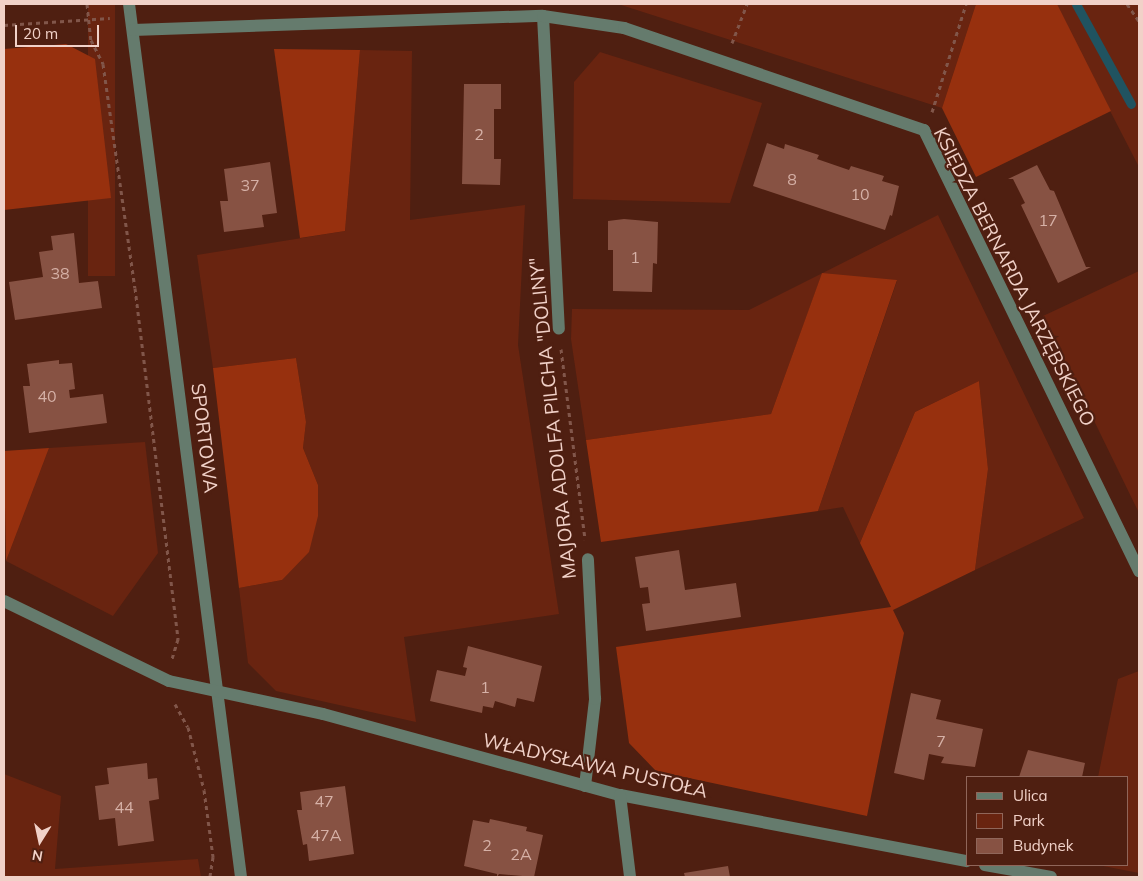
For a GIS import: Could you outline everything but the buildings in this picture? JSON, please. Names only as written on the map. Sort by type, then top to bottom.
[{"type":"street","name":"SPORTOWA","points":[[130,10],[241,877]]},
{"type":"street","name":"KSIĘDZA BERNARDA JARZĘBSKIEGO","points":[[133,30],[543,16],[624,28],[922,130],[1139,571]]},
{"type":"street","name":"MAJORA ADOLFA PILCHA \"DOLINY\"","points":[[543,16],[559,329]]},
{"type":"street","name":"MAJORA ADOLFA PILCHA \"DOLINY\"","points":[[585,786],[595,699],[588,559]]},
{"type":"street","name":"WŁADYSŁAWA PUSTOŁA","points":[[4,602],[169,680],[323,714],[620,795],[966,861]]},
{"type":"street","points":[[620,795],[630,877]]},
{"type":"street","points":[[991,866],[1051,877]]},
{"type":"path","points":[[87,4],[86,19],[91,40],[103,64],[136,298],[178,639],[169,680],[173,700],[188,727],[204,790],[213,857],[210,877]]},
{"type":"path","points":[[727,63],[747,4]]},
{"type":"path","points":[[922,130],[929,120],[966,4]]},
{"type":"path","points":[[1127,4],[1139,21]]},
{"type":"path","points":[[4,25],[86,19],[130,10]]},
{"type":"path","name":"MAJORA ADOLFA PILCHA \"DOLINY\"","points":[[559,329],[588,559]]},
{"type":"green space","points":[[88,4],[115,4],[115,276],[88,276]]},
{"type":"green space","points":[[618,4],[976,4],[942,108]]},
{"type":"green space","points":[[1057,4],[1139,4],[1139,167],[1058,10]]},
{"type":"green space","points":[[360,50],[412,51],[410,220],[525,205],[518,345],[559,614],[404,637],[416,722],[276,691],[248,663],[239,588],[282,580],[318,485],[303,448],[306,422],[296,358],[213,368],[197,255],[345,231]]},
{"type":"green space","points":[[600,52],[762,103],[730,203],[573,199],[574,82]]},
{"type":"green space","points":[[938,215],[1084,518],[975,570],[988,469],[979,381],[915,412],[860,543],[843,507],[818,511],[897,281],[822,274],[771,414],[586,440],[571,339],[572,309],[749,310]]},
{"type":"green space","points":[[1139,271],[1139,513],[1043,316]]},
{"type":"green space","points":[[145,442],[158,553],[113,616],[6,561],[49,448]]},
{"type":"green space","points":[[1139,671],[1139,873],[1103,866],[1128,866],[1128,776],[1098,776],[1118,679]]},
{"type":"green space","points":[[4,774],[61,796],[55,869],[198,859],[201,877],[4,877]]},
{"type":"shaded area","points":[[976,4],[1057,4],[1111,111],[976,177],[942,108]]},
{"type":"shaded area","points":[[66,44],[95,59],[111,198],[4,210],[4,49]]},
{"type":"shaded area","points":[[274,49],[360,50],[345,231],[300,238]]},
{"type":"shaded area","points":[[822,273],[897,280],[818,511],[601,542],[586,440],[771,414]]},
{"type":"shaded area","points":[[296,358],[306,422],[303,448],[318,485],[318,516],[309,552],[282,580],[239,588],[213,368]]},
{"type":"shaded area","points":[[979,381],[988,469],[975,570],[893,610],[904,633],[867,816],[656,771],[629,743],[616,647],[891,607],[860,543],[915,412]]},
{"type":"shaded area","points":[[49,448],[6,561],[4,451]]},
{"type":"waterway","points":[[1076,4],[1131,104]]}]
